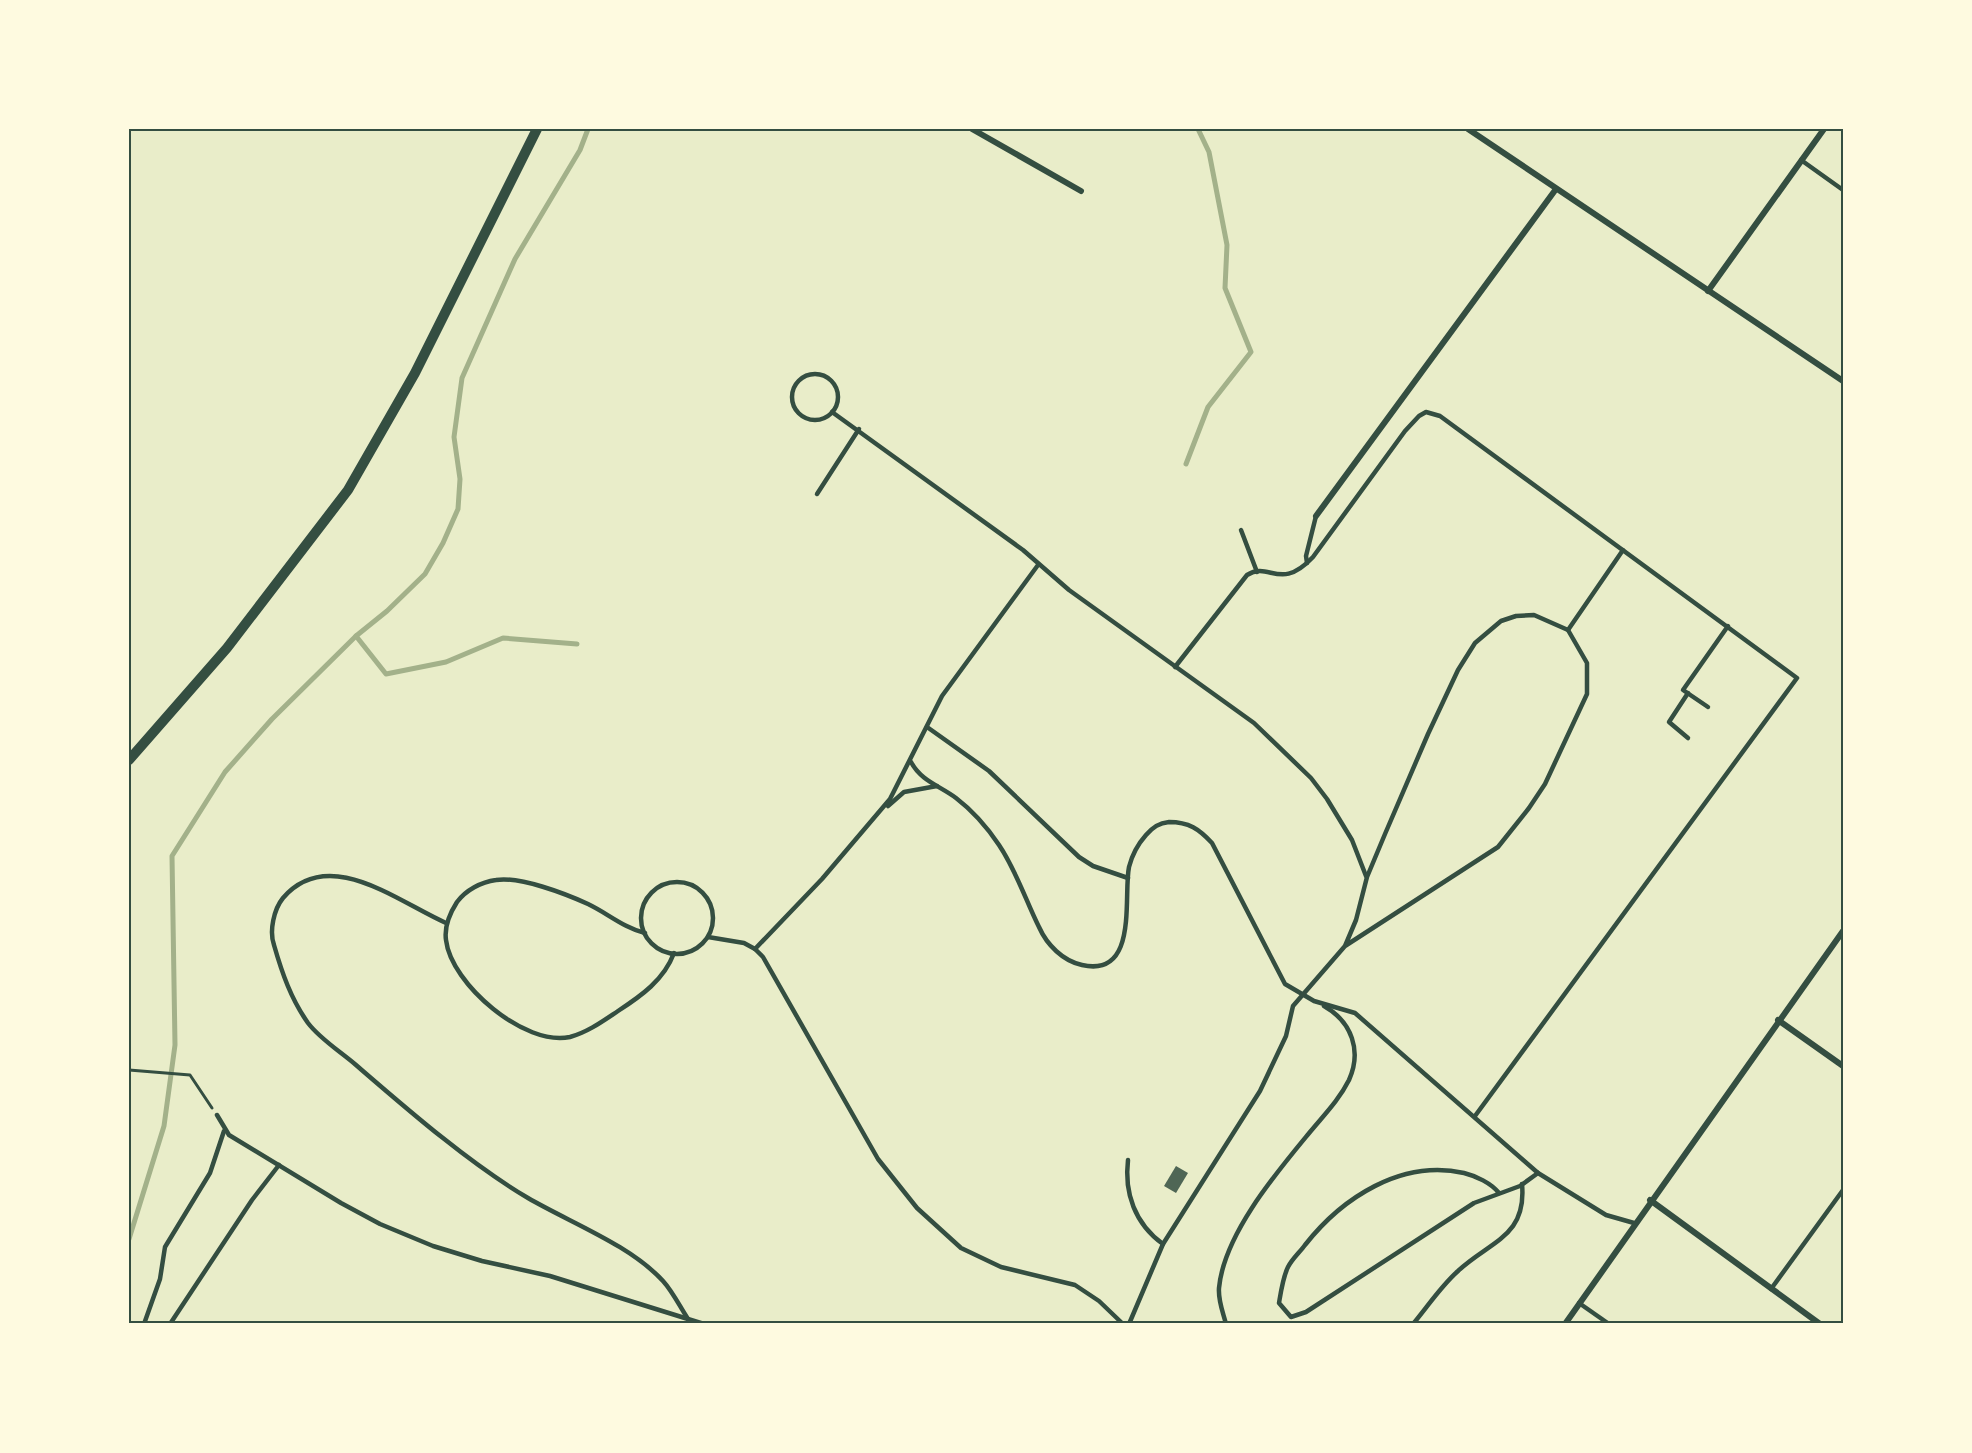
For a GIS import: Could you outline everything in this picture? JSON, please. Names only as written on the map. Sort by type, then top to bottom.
[{"type":"street","points":[[129,760],[228,648],[348,490],[415,374],[537,129]]},
{"type":"street","points":[[972,129],[1081,191]]},
{"type":"street","points":[[1468,129],[1843,381]]},
{"type":"street","points":[[1708,291],[1824,129]]},
{"type":"street","points":[[1316,516],[1556,189]]},
{"type":"street","points":[[1564,1324],[1843,931]]},
{"type":"street","points":[[1778,1020],[1843,1066]]},
{"type":"street","points":[[1650,1200],[1820,1324]]},
{"type":"lane","points":[[1801,160],[1843,190]]},
{"type":"lane","points":[[819,374],[828,378],[835,386],[838,396],[832,412],[821,419],[809,419],[800,414],[795,408],[792,394],[801,378],[819,374]]},
{"type":"lane","points":[[832,412],[859,429],[1023,550],[1038,565],[1254,723],[1311,778],[1352,840],[1367,877]]},
{"type":"lane","points":[[1175,666],[1246,575],[1257,572],[1285,575],[1301,569],[1307,563],[1405,431],[1426,412],[1440,416],[1797,678],[1475,1116]]},
{"type":"lane","points":[[817,494],[859,429]]},
{"type":"lane","points":[[1307,563],[1306,556],[1316,516]]},
{"type":"lane","points":[[1241,530],[1257,572]]},
{"type":"lane","points":[[1568,630],[1623,550]]},
{"type":"lane","points":[[755,949],[822,879],[881,811],[911,762],[954,678],[1038,565]]},
{"type":"lane","points":[[1130,1324],[1162,1244],[1260,1091],[1277,1059],[1293,1006],[1300,995],[1327,969],[1345,946],[1356,920],[1367,877],[1428,734],[1458,670],[1475,643],[1501,621],[1516,616],[1534,615],[1568,630],[1587,663],[1587,694],[1545,784],[1498,847],[1345,946]]},
{"type":"lane","points":[[1708,707],[1683,690],[1728,626]]},
{"type":"lane","points":[[1688,693],[1669,722],[1688,738]]},
{"type":"lane","points":[[927,727],[990,771],[1079,857],[1094,866],[1128,878]]},
{"type":"lane","points":[[911,762],[919,775],[938,786],[978,817],[999,845],[1042,933],[1060,955],[1072,962],[1095,966],[1107,962],[1116,955],[1123,942],[1128,878],[1136,848],[1153,828],[1162,822],[1194,826],[1212,843],[1286,984],[1300,995],[1332,1010],[1349,1029],[1354,1040],[1353,1067],[1342,1092],[1267,1189],[1227,1257],[1219,1290],[1226,1324]]},
{"type":"lane","points":[[881,811],[904,792],[938,786]]},
{"type":"lane","points":[[446,923],[378,888],[343,876],[318,875],[294,886],[276,906],[272,938],[287,988],[309,1025],[413,1113],[525,1196],[635,1257],[663,1282],[688,1319]]},
{"type":"lane","points":[[645,933],[633,930],[588,904],[572,898],[526,883],[497,880],[463,894],[446,923],[446,941],[468,986],[502,1016],[551,1038],[568,1037],[587,1030],[639,997],[666,970],[674,953]]},
{"type":"lane","points":[[670,883],[685,883],[697,888],[707,898],[712,910],[712,926],[708,937],[693,951],[674,953],[653,945],[645,933],[641,914],[647,897],[657,888],[670,883]]},
{"type":"lane","points":[[708,937],[744,943],[763,957],[878,1159],[917,1208],[961,1248],[1000,1267],[1076,1285],[1100,1301],[1123,1324]]},
{"type":"lane","points":[[1314,1001],[1355,1013],[1538,1173],[1606,1215],[1634,1224]]},
{"type":"lane","points":[[217,1115],[224,1131],[380,1224],[434,1246],[482,1261],[550,1276],[704,1324]]},
{"type":"lane","points":[[144,1324],[160,1279],[165,1247],[210,1173],[224,1131]]},
{"type":"lane","points":[[1128,1160],[1126,1176],[1129,1200],[1141,1223],[1162,1244]]},
{"type":"lane","points":[[170,1324],[252,1200],[279,1165]]},
{"type":"lane","points":[[1499,1193],[1484,1181],[1450,1170],[1429,1170],[1401,1175],[1369,1188],[1321,1224],[1288,1266],[1279,1303],[1291,1317],[1306,1312],[1474,1203],[1522,1184],[1538,1173]]},
{"type":"lane","points":[[1413,1324],[1444,1284],[1461,1268],[1487,1251],[1517,1222],[1524,1202],[1522,1184]]},
{"type":"lane","points":[[1771,1288],[1843,1190]]},
{"type":"lane","points":[[1579,1303],[1609,1324]]},
{"type":"path","points":[[129,1070],[190,1075],[217,1115]]},
{"type":"building","points":[[1176,1166],[1188,1173],[1176,1193],[1164,1186]]},
{"type":"waterway","points":[[129,1239],[164,1126],[175,1045],[172,856],[225,772],[272,719],[356,636],[387,611],[425,574],[443,543],[458,509],[460,479],[454,437],[462,378],[515,259],[580,150],[588,129]]},
{"type":"waterway","points":[[1186,464],[1208,407],[1251,352],[1225,288],[1227,245],[1209,152],[1198,129]]},
{"type":"waterway","points":[[356,636],[386,674],[446,662],[503,638],[577,644]]}]
